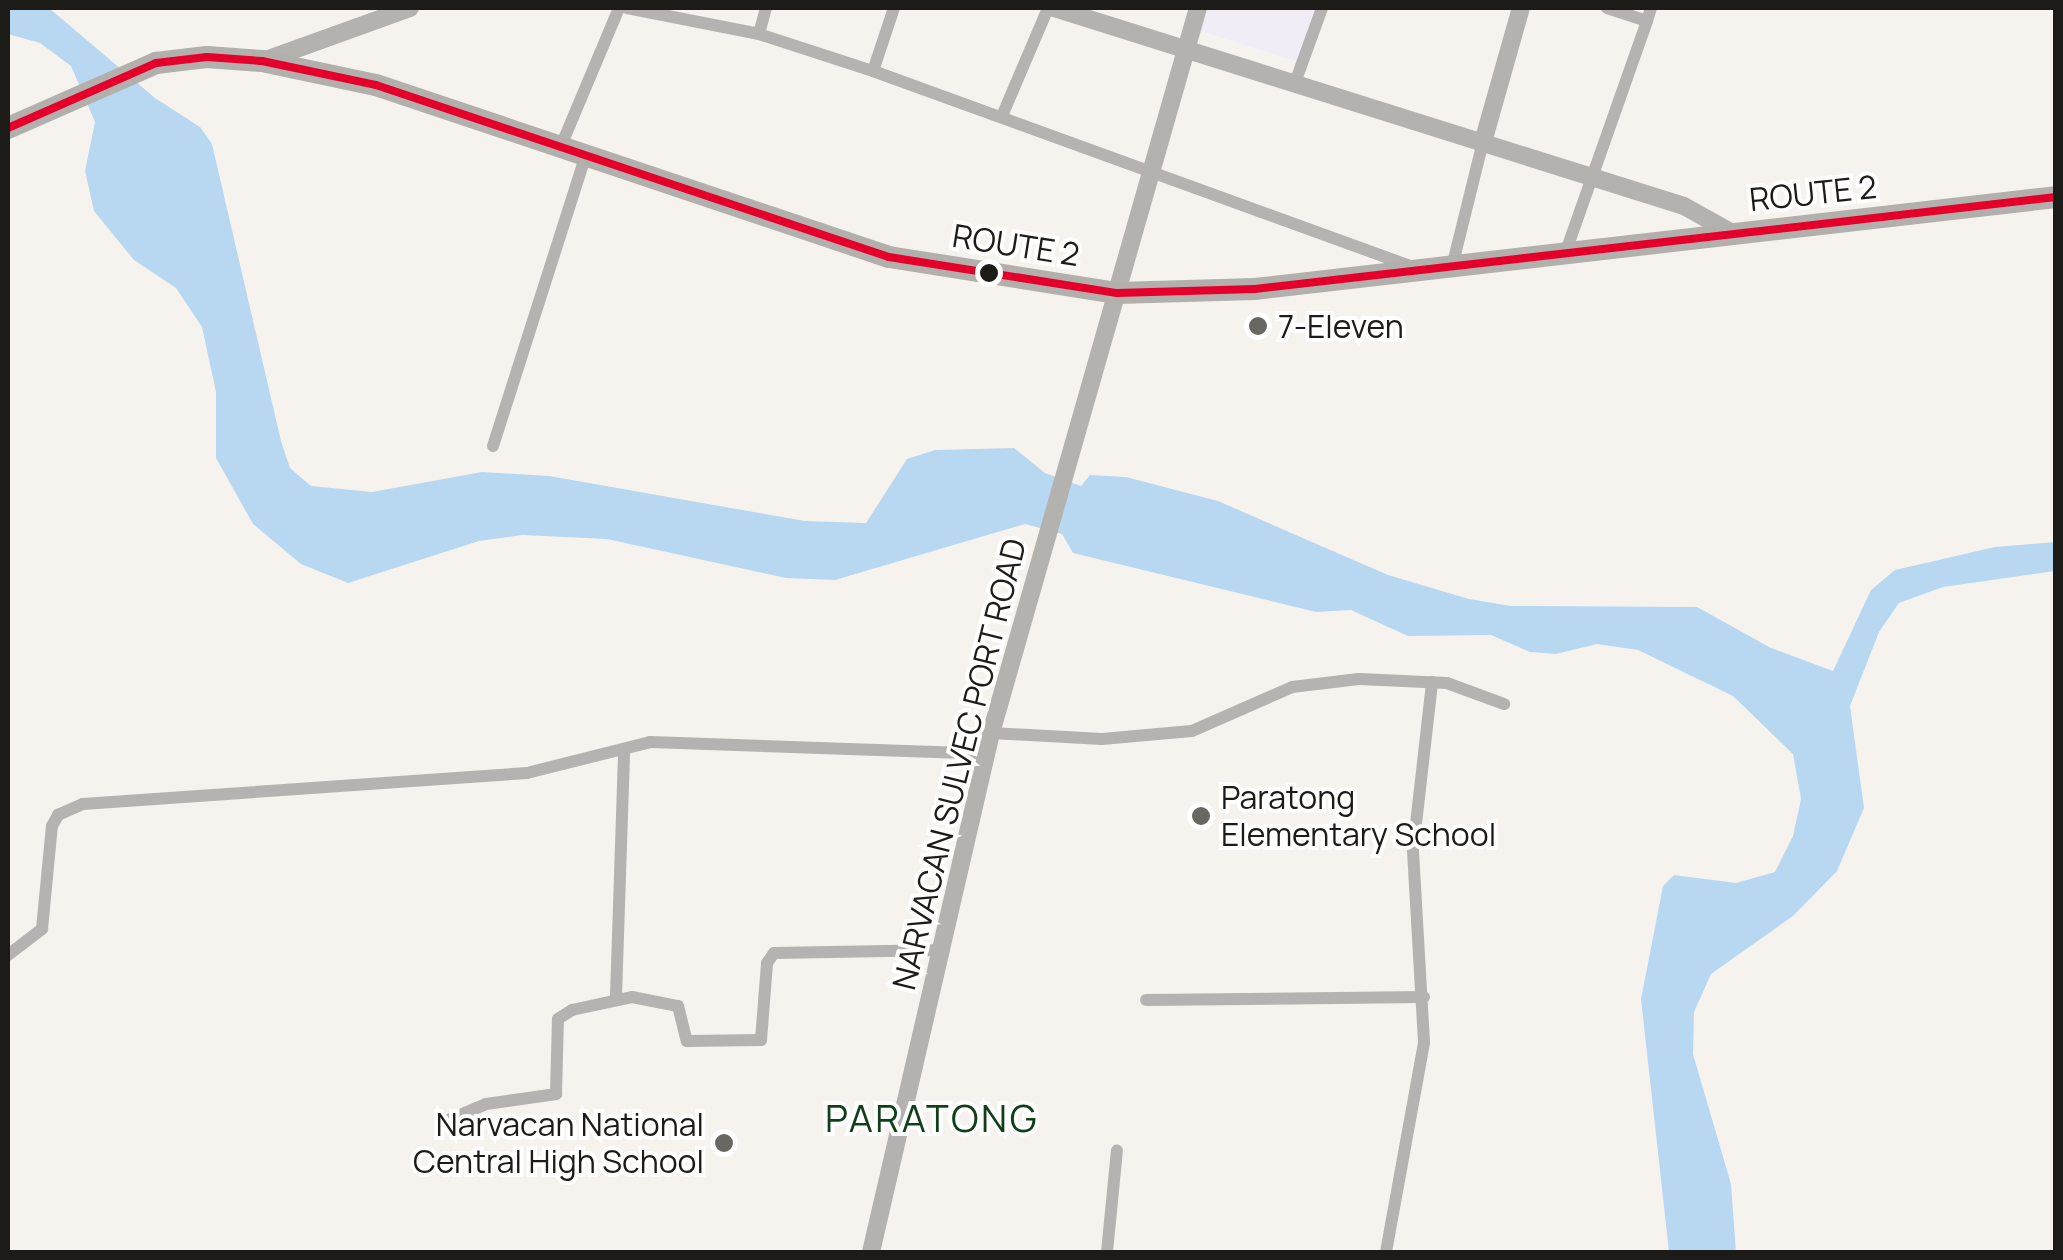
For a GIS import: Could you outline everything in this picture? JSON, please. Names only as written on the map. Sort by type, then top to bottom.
[{"type":"highway","name":"ROUTE 2","points":[[8,128],[156,62],[207,56],[262,61],[376,85],[888,257],[1116,293],[1254,289],[2056,198]]},
{"type":"street","points":[[262,61],[390,11],[410,8]]},
{"type":"street","points":[[560,146],[623,8],[758,34],[873,71],[1420,269]]},
{"type":"street","points":[[758,34],[766,8]]},
{"type":"street","points":[[873,71],[894,8]]},
{"type":"street","points":[[1002,116],[1051,8],[1296,80],[1684,206],[1734,234]]},
{"type":"street","name":"NARVACAN SULVEC PORT ROAD","points":[[871,1252],[944,950],[991,733],[1198,8]]},
{"type":"street","points":[[1296,80],[1322,8]]},
{"type":"street","points":[[1452,266],[1520,8]]},
{"type":"street","points":[[1565,254],[1649,14],[1607,8]]},
{"type":"street","points":[[494,446],[586,155]]},
{"type":"street","points":[[991,733],[1162,735],[1192,731],[1292,687],[1359,679],[1472,688],[1504,704]]},
{"type":"street","points":[[1386,1252],[1418,1088],[1424,996],[1413,850],[1432,682]]},
{"type":"street","points":[[8,955],[42,929],[52,826],[58,816],[84,804],[494,776],[624,748],[678,741],[986,754]]},
{"type":"street","points":[[616,996],[624,748]]},
{"type":"street","points":[[448,1120],[486,1104],[556,1094],[558,1019],[616,996],[678,1006],[687,1041],[761,1040],[774,953],[944,950]]},
{"type":"street","points":[[1146,1000],[1424,996]]},
{"type":"street","points":[[1107,1252],[1117,1150]]},
{"type":"shaded area","points":[[1202,8],[1317,8],[1299,62],[1194,29]]},
{"type":"water","points":[[8,8],[49,8],[155,98],[200,127],[212,144],[281,441],[290,468],[311,486],[372,492],[482,472],[549,476],[805,521],[866,523],[907,459],[935,450],[1014,448],[1045,473],[1081,486],[1090,475],[1126,477],[1218,501],[1388,575],[1469,599],[1511,606],[1697,607],[1771,648],[1833,671],[1871,590],[1895,570],[1995,547],[2055,542],[2055,571],[1943,587],[1899,603],[1879,632],[1850,706],[1864,808],[1837,871],[1793,916],[1711,974],[1694,1012],[1693,1054],[1731,1184],[1736,1252],[1669,1252],[1641,999],[1663,886],[1674,875],[1736,883],[1775,872],[1793,836],[1801,799],[1793,754],[1733,696],[1638,650],[1597,644],[1556,654],[1530,652],[1491,635],[1408,636],[1351,610],[1316,612],[1073,553],[1062,534],[1025,524],[835,580],[786,578],[607,539],[522,535],[479,541],[348,583],[301,564],[253,524],[216,458],[216,392],[202,327],[176,288],[134,260],[94,211],[85,171],[95,122],[71,66],[40,43],[8,34]]},
{"type":"transit line","points":[[8,128],[156,63],[207,57],[262,61],[376,85],[889,257],[1117,293],[1255,289],[2056,197]]},
{"type":"place","name":"7-Eleven","points":[[1258,326]]},
{"type":"place","name":"Paratong Elementary School","points":[[1201,816]]},
{"type":"place","name":"Narvacan National Central High School","points":[[724,1143]]},
{"type":"district","name":"PARATONG","points":[[932,1118]]}]
